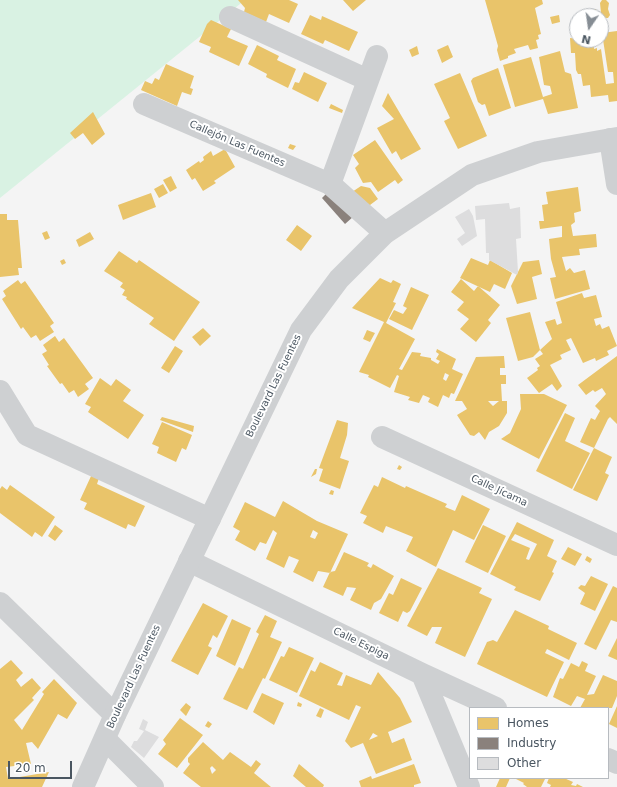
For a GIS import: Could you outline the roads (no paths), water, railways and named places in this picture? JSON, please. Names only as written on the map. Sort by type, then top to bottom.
[{"type":"street","points":[[230,17],[368,80]]},
{"type":"street","points":[[330,184],[377,56]]},
{"type":"street","name":"Callejón Las Fuentes","points":[[144,104],[330,184],[385,233]]},
{"type":"street","points":[[614,139],[617,184]]},
{"type":"street","name":"Boulevard Las Fuentes","points":[[83,787],[115,715],[301,330],[339,279],[385,233],[472,175],[538,152],[614,139]]},
{"type":"street","points":[[0,391],[27,435],[210,519]]},
{"type":"street","name":"Calle Jícama","points":[[382,437],[617,545]]},
{"type":"street","name":"Calle Espiga","points":[[189,561],[422,674],[494,707]]},
{"type":"street","points":[[0,603],[115,715]]},
{"type":"street","points":[[422,674],[469,787]]},
{"type":"street","points":[[105,739],[153,787]]}]
